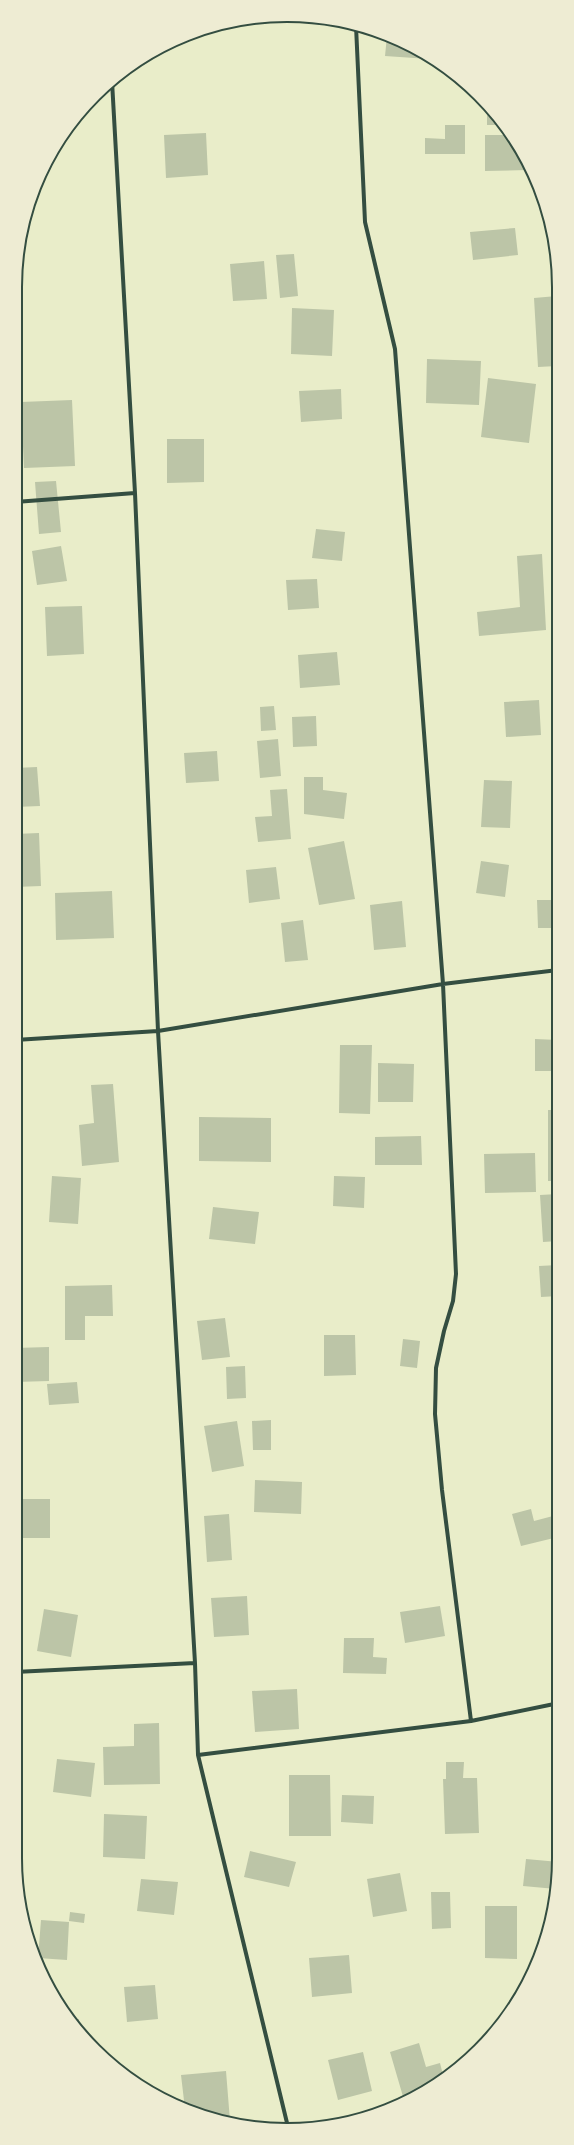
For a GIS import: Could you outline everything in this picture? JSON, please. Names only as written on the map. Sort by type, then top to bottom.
[{"type":"street","points":[[356,31],[365,222],[395,349],[443,984],[456,1274],[453,1301],[436,1368],[435,1414],[442,1490],[471,1721]]},
{"type":"street","points":[[112,88],[135,493],[158,1031],[195,1663],[198,1755],[287,2123]]},
{"type":"street","points":[[22,501],[135,493]]},
{"type":"street","points":[[22,1040],[158,1031],[443,984],[552,971]]},
{"type":"street","points":[[22,1672],[195,1663]]},
{"type":"street","points":[[198,1755],[471,1721],[552,1704]]},
{"type":"building","points":[[386,41],[421,58],[385,56]]},
{"type":"building","points":[[487,113],[496,125],[487,125]]},
{"type":"building","points":[[445,125],[465,125],[465,154],[425,154],[425,138],[445,139]]},
{"type":"building","points":[[206,133],[208,175],[166,178],[164,135]]},
{"type":"building","points":[[485,135],[503,135],[525,170],[485,171]]},
{"type":"building","points":[[515,228],[518,255],[473,260],[470,232]]},
{"type":"building","points":[[294,254],[298,296],[280,298],[276,255]]},
{"type":"building","points":[[264,261],[267,299],[233,301],[230,264]]},
{"type":"building","points":[[552,296],[552,366],[538,367],[534,298]]},
{"type":"building","points":[[292,308],[334,310],[332,356],[291,354]]},
{"type":"building","points":[[427,359],[481,361],[479,405],[426,403]]},
{"type":"building","points":[[488,378],[536,384],[529,443],[481,437]]},
{"type":"building","points":[[341,389],[342,419],[301,422],[299,391]]},
{"type":"building","points":[[72,400],[75,466],[24,468],[22,402]]},
{"type":"building","points":[[167,439],[204,439],[204,482],[167,483]]},
{"type":"building","points":[[56,481],[61,532],[39,534],[35,482]]},
{"type":"building","points":[[316,529],[345,532],[342,561],[312,558]]},
{"type":"building","points":[[61,546],[67,581],[37,585],[32,551]]},
{"type":"building","points":[[542,554],[546,630],[479,636],[477,612],[520,607],[517,556]]},
{"type":"building","points":[[317,579],[319,608],[288,610],[286,580]]},
{"type":"building","points":[[82,606],[84,654],[47,656],[45,607]]},
{"type":"building","points":[[337,652],[340,685],[300,688],[298,655]]},
{"type":"building","points":[[539,700],[541,735],[506,737],[504,702]]},
{"type":"building","points":[[274,706],[276,730],[261,731],[260,707]]},
{"type":"building","points":[[316,716],[317,746],[293,747],[292,717]]},
{"type":"building","points":[[278,739],[281,776],[260,778],[257,741]]},
{"type":"building","points":[[217,751],[219,781],[186,783],[184,753]]},
{"type":"building","points":[[37,767],[40,806],[22,807],[22,768]]},
{"type":"building","points":[[304,777],[323,777],[323,790],[347,793],[344,819],[304,814]]},
{"type":"building","points":[[484,780],[512,781],[510,828],[481,827]]},
{"type":"building","points":[[287,789],[291,839],[258,842],[255,817],[272,816],[270,790]]},
{"type":"building","points":[[39,833],[41,886],[22,887],[22,834]]},
{"type":"building","points":[[344,841],[355,899],[319,905],[308,848]]},
{"type":"building","points":[[481,861],[509,865],[505,897],[476,893]]},
{"type":"building","points":[[276,867],[280,899],[249,903],[246,870]]},
{"type":"building","points":[[112,891],[114,938],[56,940],[55,893]]},
{"type":"building","points":[[537,900],[552,900],[552,928],[538,928]]},
{"type":"building","points":[[402,901],[406,947],[374,950],[370,905]]},
{"type":"building","points":[[303,920],[308,960],[285,962],[281,923]]},
{"type":"building","points":[[535,1039],[552,1040],[552,1071],[535,1071]]},
{"type":"building","points":[[340,1045],[372,1045],[370,1114],[339,1113]]},
{"type":"building","points":[[378,1063],[414,1064],[413,1102],[378,1102]]},
{"type":"building","points":[[113,1084],[119,1162],[82,1166],[79,1125],[94,1123],[91,1085]]},
{"type":"building","points":[[548,1110],[552,1110],[552,1181],[548,1181]]},
{"type":"building","points":[[199,1117],[271,1118],[271,1162],[199,1161]]},
{"type":"building","points":[[421,1136],[422,1165],[375,1165],[375,1137]]},
{"type":"building","points":[[535,1153],[536,1192],[485,1193],[484,1154]]},
{"type":"building","points":[[52,1176],[81,1178],[78,1224],[49,1222]]},
{"type":"building","points":[[334,1176],[365,1177],[364,1208],[333,1206]]},
{"type":"building","points":[[552,1194],[552,1241],[543,1242],[540,1195]]},
{"type":"building","points":[[213,1207],[259,1212],[255,1244],[209,1239]]},
{"type":"building","points":[[552,1265],[552,1296],[541,1297],[539,1266]]},
{"type":"building","points":[[112,1285],[113,1316],[85,1316],[85,1340],[65,1340],[65,1286]]},
{"type":"building","points":[[225,1318],[230,1357],[202,1360],[197,1321]]},
{"type":"building","points":[[324,1335],[355,1335],[356,1375],[324,1376]]},
{"type":"building","points":[[403,1339],[420,1341],[417,1368],[400,1366]]},
{"type":"building","points":[[49,1347],[49,1381],[22,1382],[22,1348]]},
{"type":"building","points":[[245,1366],[246,1398],[227,1399],[226,1367]]},
{"type":"building","points":[[77,1382],[79,1403],[49,1405],[47,1384]]},
{"type":"building","points":[[271,1420],[271,1450],[253,1450],[252,1421]]},
{"type":"building","points":[[237,1421],[244,1466],[212,1472],[204,1426]]},
{"type":"building","points":[[255,1480],[302,1482],[301,1514],[254,1512]]},
{"type":"building","points":[[22,1499],[50,1499],[50,1538],[22,1538]]},
{"type":"building","points":[[531,1509],[534,1521],[552,1516],[552,1538],[521,1546],[512,1514]]},
{"type":"building","points":[[229,1514],[232,1560],[207,1562],[204,1516]]},
{"type":"building","points":[[247,1596],[249,1635],[214,1637],[211,1598]]},
{"type":"building","points":[[440,1606],[445,1636],[405,1643],[400,1612]]},
{"type":"building","points":[[44,1609],[78,1615],[71,1657],[37,1651]]},
{"type":"building","points":[[344,1638],[374,1638],[373,1657],[387,1658],[386,1674],[343,1673]]},
{"type":"building","points":[[297,1689],[299,1729],[255,1732],[252,1691]]},
{"type":"building","points":[[159,1723],[160,1784],[104,1785],[103,1747],[134,1746],[134,1724]]},
{"type":"building","points":[[57,1759],[95,1763],[91,1797],[53,1792]]},
{"type":"building","points":[[446,1762],[464,1762],[463,1778],[477,1778],[479,1833],[445,1834],[443,1779],[446,1779]]},
{"type":"building","points":[[289,1775],[330,1775],[331,1836],[289,1836]]},
{"type":"building","points":[[342,1795],[374,1796],[373,1824],[341,1822]]},
{"type":"building","points":[[104,1814],[147,1816],[145,1859],[103,1857]]},
{"type":"building","points":[[250,1851],[296,1862],[289,1887],[244,1877]]},
{"type":"building","points":[[526,1859],[552,1861],[550,1888],[523,1886]]},
{"type":"building","points":[[400,1873],[407,1911],[373,1917],[367,1879]]},
{"type":"building","points":[[141,1879],[178,1882],[174,1915],[137,1911]]},
{"type":"building","points":[[431,1892],[450,1892],[451,1928],[432,1929]]},
{"type":"building","points":[[485,1906],[517,1906],[517,1959],[485,1958]]},
{"type":"building","points":[[70,1912],[85,1914],[84,1923],[69,1921]]},
{"type":"building","points":[[41,1920],[69,1922],[67,1960],[42,1958],[39,1950]]},
{"type":"building","points":[[349,1955],[352,1993],[312,1997],[309,1958]]},
{"type":"building","points":[[155,1985],[158,2019],[127,2022],[124,1987]]},
{"type":"building","points":[[419,2043],[426,2067],[440,2063],[442,2072],[403,2096],[390,2052]]},
{"type":"building","points":[[363,2052],[372,2091],[338,2100],[328,2060]]},
{"type":"building","points":[[226,2071],[230,2117],[184,2102],[181,2075]]}]
